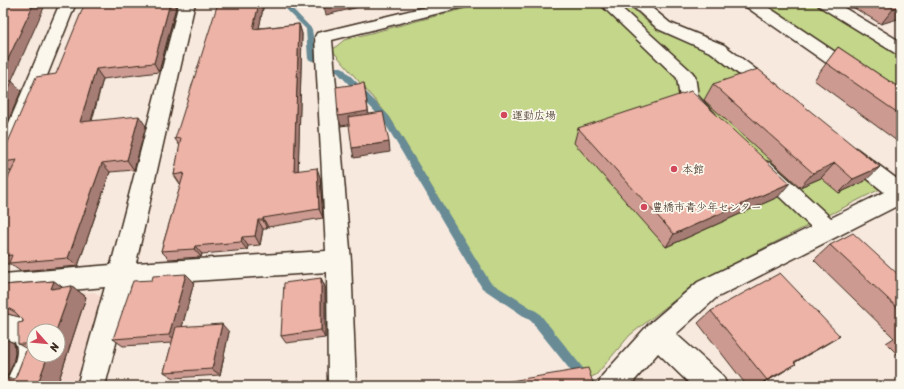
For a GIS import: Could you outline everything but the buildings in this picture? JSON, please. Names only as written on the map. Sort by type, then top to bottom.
[{"type":"street","points":[[3,161],[68,3]]},
{"type":"street","points":[[91,386],[122,275],[186,3]]},
{"type":"street","points":[[342,386],[339,261],[323,38],[461,3]]},
{"type":"street","points":[[607,3],[686,76],[689,98],[717,125]]},
{"type":"street","points":[[638,3],[664,26],[718,49],[785,102]]},
{"type":"street","points":[[751,3],[901,105]]},
{"type":"street","points":[[826,3],[901,49]]},
{"type":"street","points":[[612,386],[657,334],[707,290],[901,194],[834,141]]},
{"type":"street","points":[[751,157],[829,230]]},
{"type":"street","points":[[3,285],[122,275],[339,261]]},
{"type":"street","points":[[3,327],[14,328],[24,332],[30,341],[32,350],[30,360],[18,386]]},
{"type":"street","points":[[657,334],[713,386]]},
{"type":"shaded area","points":[[94,292],[102,297],[77,386],[3,386],[3,299]]},
{"type":"green space","name":"豊橋市青少年センター","points":[[486,3],[626,3],[657,30],[713,54],[880,189],[699,281],[630,335],[596,375],[588,378],[538,315],[489,283],[390,118],[332,50],[344,40]]},
{"type":"green space","points":[[763,3],[817,3],[901,56],[901,97]]},
{"type":"waterway","points":[[283,3],[309,29],[312,59]]},
{"type":"waterway","points":[[339,69],[386,118],[486,285],[535,317],[590,386]]},
{"type":"place","name":"運動広場","points":[[504,115]]},
{"type":"place","name":"本館","points":[[674,169]]},
{"type":"place","name":"豊橋市青少年センター","points":[[644,207]]}]
